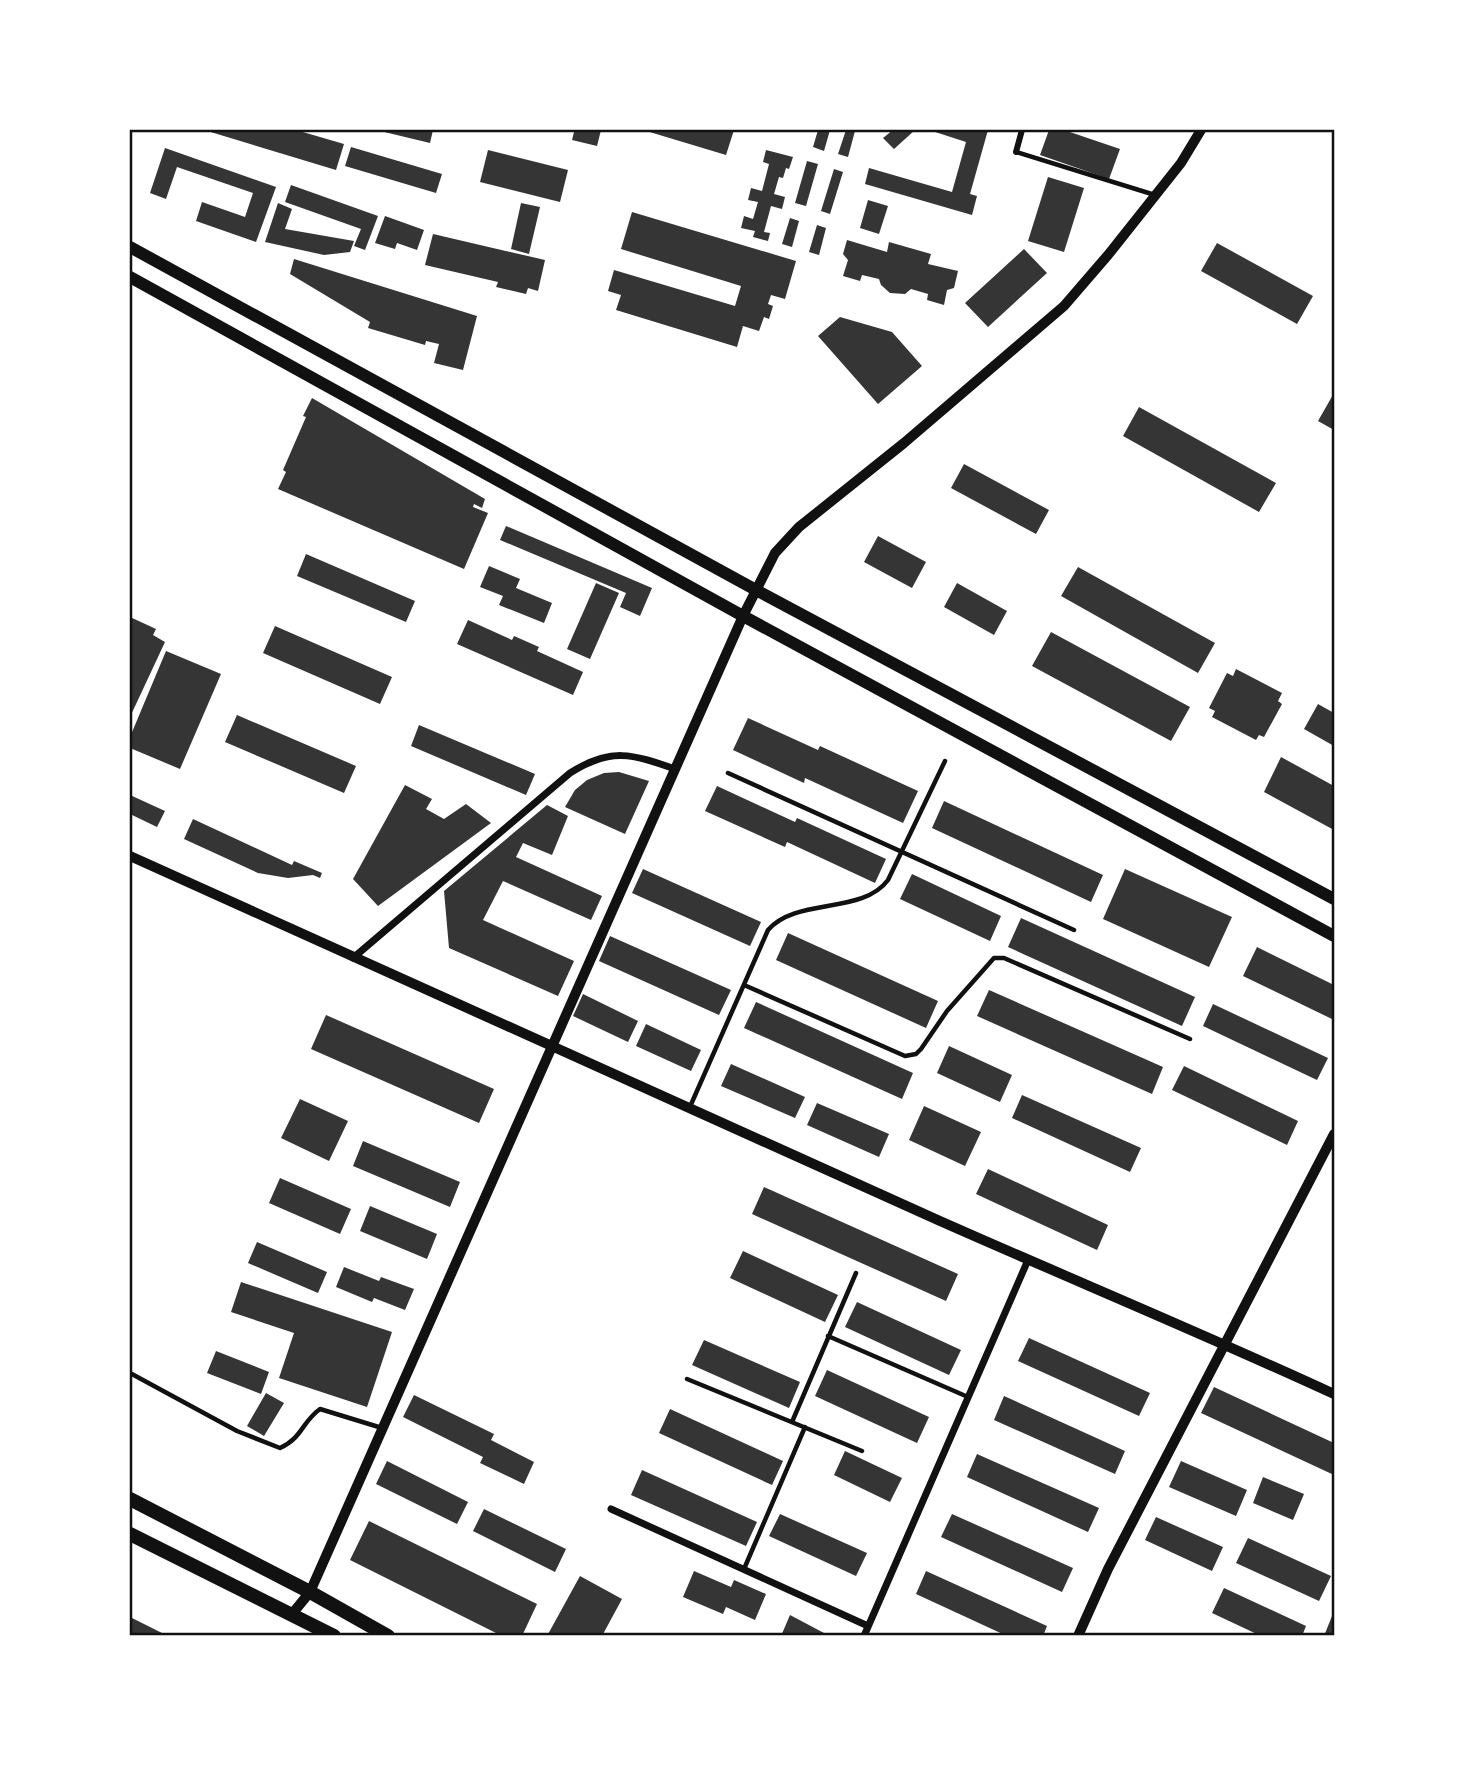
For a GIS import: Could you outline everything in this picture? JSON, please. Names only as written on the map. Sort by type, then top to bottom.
[{"type":"main road","points":[[130,247],[756,590],[1335,899]]},
{"type":"main road","points":[[130,277],[743,616],[1335,936]]},
{"type":"main road","points":[[130,1499],[310,1592],[388,1636]]},
{"type":"main road","points":[[130,1534],[334,1636]]},
{"type":"street","points":[[1016,152],[1022,130]]},
{"type":"street","points":[[292,1614],[310,1592],[743,616],[775,553],[799,527],[904,443],[1064,306],[1181,163],[1202,130]]},
{"type":"street","points":[[353,958],[570,773],[590,761],[601,756],[628,756],[675,769]]},
{"type":"street","points":[[130,856],[550,1048],[1335,1394]]},
{"type":"street","points":[[1078,1636],[1108,1569],[1335,1134]]},
{"type":"street","points":[[864,1636],[1028,1260]]},
{"type":"street","points":[[611,1509],[868,1626]]},
{"type":"lane","points":[[1016,152],[1155,195]]},
{"type":"lane","points":[[689,1110],[768,930],[783,917],[881,890],[945,761]]},
{"type":"lane","points":[[728,773],[1074,930]]},
{"type":"lane","points":[[744,985],[905,1056],[916,1054],[921,1049],[947,1011],[994,958],[1004,958],[1190,1040]]},
{"type":"lane","points":[[792,1422],[856,1273]]},
{"type":"lane","points":[[828,1336],[968,1397]]},
{"type":"lane","points":[[130,1373],[237,1431],[281,1448],[295,1441],[309,1417],[320,1409],[382,1429]]},
{"type":"lane","points":[[687,1379],[863,1451]]},
{"type":"lane","points":[[744,1570],[805,1427]]},
{"type":"building","points":[[204,130],[296,130],[344,144],[336,170]]},
{"type":"building","points":[[376,130],[433,130],[430,143]]},
{"type":"building","points":[[601,130],[597,146],[572,140],[574,132],[566,131]]},
{"type":"building","points":[[643,130],[734,130],[726,155]]},
{"type":"building","points":[[818,130],[830,130],[824,151],[813,147]]},
{"type":"building","points":[[846,130],[855,131],[848,157],[838,154]]},
{"type":"building","points":[[893,130],[915,130],[894,149],[883,138]]},
{"type":"building","points":[[929,130],[988,130],[970,194],[977,196],[972,215],[865,184],[869,168],[952,192],[966,142]]},
{"type":"building","points":[[1049,130],[1064,130],[1120,149],[1109,179],[1040,155]]},
{"type":"building","points":[[351,147],[442,174],[436,193],[345,166]]},
{"type":"building","points":[[165,148],[276,187],[256,242],[196,221],[202,202],[245,217],[253,193],[177,167],[166,199],[150,193]]},
{"type":"building","points":[[488,150],[568,170],[560,202],[480,182]]},
{"type":"building","points":[[766,150],[793,157],[783,178],[779,177],[774,194],[785,197],[782,209],[771,206],[764,232],[770,233],[768,241],[753,237],[755,231],[741,228],[744,216],[753,219],[758,202],[748,200],[751,188],[762,191],[769,164],[763,162]]},
{"type":"building","points":[[807,161],[818,164],[806,206],[795,203]]},
{"type":"building","points":[[834,169],[843,172],[830,214],[821,211]]},
{"type":"building","points":[[1048,177],[1084,188],[1064,252],[1028,241]]},
{"type":"building","points":[[291,185],[378,216],[365,250],[354,246],[361,229],[285,202]]},
{"type":"building","points":[[868,200],[888,206],[879,234],[860,228]]},
{"type":"building","points":[[278,203],[292,209],[285,229],[354,241],[350,252],[324,255],[265,242]]},
{"type":"building","points":[[521,203],[540,207],[529,254],[511,249]]},
{"type":"building","points":[[632,212],[796,261],[785,299],[771,295],[768,304],[773,306],[769,319],[764,317],[759,331],[743,326],[737,347],[616,310],[621,295],[608,291],[614,270],[735,306],[741,286],[621,249]]},
{"type":"building","points":[[385,216],[424,230],[417,250],[397,243],[395,249],[375,243]]},
{"type":"building","points":[[790,218],[799,221],[792,247],[782,244]]},
{"type":"building","points":[[817,225],[826,228],[819,255],[809,252]]},
{"type":"building","points":[[433,234],[545,260],[538,291],[528,288],[526,294],[496,287],[498,282],[425,265]]},
{"type":"building","points":[[847,240],[887,252],[889,242],[931,254],[928,264],[958,271],[954,288],[947,290],[944,305],[927,300],[928,294],[911,289],[905,294],[890,293],[881,285],[879,279],[862,275],[860,281],[843,276],[848,260],[843,254]]},
{"type":"building","points":[[1217,243],[1313,296],[1297,324],[1201,271]]},
{"type":"building","points":[[1024,249],[1047,273],[988,327],[965,303]]},
{"type":"building","points":[[294,259],[477,316],[463,370],[434,363],[439,344],[426,341],[425,345],[368,328],[370,322],[290,274]]},
{"type":"building","points":[[840,317],[892,332],[922,366],[878,404],[818,336]]},
{"type":"building","points":[[1334,393],[1334,430],[1318,421]]},
{"type":"building","points":[[312,398],[485,499],[482,508],[474,504],[473,507],[488,513],[464,569],[278,489],[286,472],[283,470],[306,417],[303,416]]},
{"type":"building","points":[[1139,407],[1276,483],[1259,512],[1123,436]]},
{"type":"building","points":[[964,464],[1049,510],[1036,534],[951,488]]},
{"type":"building","points":[[506,526],[652,588],[640,616],[620,607],[626,593],[500,540]]},
{"type":"building","points":[[878,536],[926,562],[912,588],[864,562]]},
{"type":"building","points":[[306,554],[415,601],[406,622],[297,576]]},
{"type":"building","points":[[489,566],[520,579],[516,588],[552,603],[544,623],[499,605],[503,596],[480,587]]},
{"type":"building","points":[[1078,567],[1215,643],[1198,673],[1061,596]]},
{"type":"building","points":[[596,583],[619,593],[590,659],[567,649]]},
{"type":"building","points":[[957,583],[1007,611],[994,635],[944,607]]},
{"type":"building","points":[[130,617],[156,629],[153,635],[165,642],[130,717]]},
{"type":"building","points":[[468,620],[512,640],[514,636],[539,647],[537,651],[583,672],[573,695],[457,644]]},
{"type":"building","points":[[275,626],[392,677],[380,704],[263,653]]},
{"type":"building","points":[[1051,632],[1190,707],[1171,741],[1032,666]]},
{"type":"building","points":[[166,651],[221,674],[180,769],[130,748],[130,737]]},
{"type":"building","points":[[1236,669],[1282,693],[1278,701],[1282,704],[1264,737],[1259,735],[1256,740],[1212,717],[1215,711],[1209,708],[1227,673],[1233,676]]},
{"type":"building","points":[[1318,704],[1334,713],[1334,746],[1304,729]]},
{"type":"building","points":[[237,715],[356,766],[344,793],[225,742]]},
{"type":"building","points":[[748,718],[818,750],[820,746],[918,791],[903,823],[805,778],[804,783],[733,750]]},
{"type":"building","points":[[419,725],[535,774],[526,795],[411,746]]},
{"type":"building","points":[[1281,757],[1334,786],[1334,830],[1264,792]]},
{"type":"building","points":[[619,772],[649,781],[625,834],[565,807],[575,790],[587,780],[604,773]]},
{"type":"building","points":[[405,785],[432,799],[426,809],[444,819],[466,804],[491,823],[378,906],[353,879]]},
{"type":"building","points":[[717,786],[795,822],[797,818],[886,859],[875,883],[787,842],[785,847],[705,811]]},
{"type":"building","points":[[130,795],[165,811],[157,827],[130,814]]},
{"type":"building","points":[[944,801],[1103,875],[1091,902],[932,828]]},
{"type":"building","points":[[547,805],[568,816],[552,855],[523,843],[516,857],[602,896],[591,920],[503,881],[483,920],[574,961],[558,996],[449,948],[444,891]]},
{"type":"building","points":[[193,819],[292,865],[294,861],[322,873],[320,878],[313,875],[288,878],[258,873],[184,839]]},
{"type":"building","points":[[643,869],[761,922],[750,946],[632,893]]},
{"type":"building","points":[[1125,869],[1232,917],[1209,967],[1103,919]]},
{"type":"building","points":[[912,874],[1001,916],[990,941],[900,899]]},
{"type":"building","points":[[1021,918],[1195,997],[1182,1026],[1008,947]]},
{"type":"building","points":[[788,933],[938,1001],[926,1028],[776,960]]},
{"type":"building","points":[[610,936],[731,990],[719,1015],[599,961]]},
{"type":"building","points":[[1257,947],[1334,985],[1334,1020],[1243,976]]},
{"type":"building","points":[[989,990],[1163,1067],[1152,1094],[977,1016]]},
{"type":"building","points":[[583,994],[638,1021],[628,1042],[573,1016]]},
{"type":"building","points":[[756,1002],[913,1073],[902,1099],[744,1028]]},
{"type":"building","points":[[1213,1004],[1328,1058],[1317,1080],[1203,1026]]},
{"type":"building","points":[[326,1015],[494,1089],[479,1123],[311,1049]]},
{"type":"building","points":[[646,1024],[701,1050],[691,1071],[636,1046]]},
{"type":"building","points":[[949,1046],[1012,1075],[1000,1102],[937,1073]]},
{"type":"building","points":[[731,1064],[805,1097],[795,1118],[721,1086]]},
{"type":"building","points":[[1184,1066],[1298,1121],[1287,1145],[1172,1090]]},
{"type":"building","points":[[1022,1095],[1141,1148],[1130,1172],[1012,1118]]},
{"type":"building","points":[[300,1099],[348,1121],[329,1161],[281,1138]]},
{"type":"building","points":[[817,1103],[889,1134],[879,1157],[807,1125]]},
{"type":"building","points":[[924,1106],[981,1132],[965,1166],[909,1140]]},
{"type":"building","points":[[363,1141],[460,1182],[450,1207],[353,1166]]},
{"type":"building","points":[[988,1169],[1108,1225],[1097,1250],[976,1194]]},
{"type":"building","points":[[280,1178],[351,1209],[340,1234],[269,1203]]},
{"type":"building","points":[[764,1187],[958,1274],[946,1301],[752,1214]]},
{"type":"building","points":[[370,1206],[437,1234],[427,1259],[360,1231]]},
{"type":"building","points":[[257,1242],[327,1272],[318,1293],[248,1263]]},
{"type":"building","points":[[743,1251],[838,1295],[825,1322],[730,1278]]},
{"type":"building","points":[[344,1267],[379,1281],[381,1277],[414,1289],[405,1310],[374,1298],[372,1302],[336,1287]]},
{"type":"building","points":[[241,1282],[392,1332],[367,1407],[279,1378],[294,1333],[231,1312]]},
{"type":"building","points":[[857,1302],[961,1350],[949,1375],[845,1327]]},
{"type":"building","points":[[1029,1338],[1150,1393],[1139,1416],[1018,1361]]},
{"type":"building","points":[[704,1340],[800,1382],[789,1408],[692,1365]]},
{"type":"building","points":[[216,1351],[269,1372],[261,1394],[207,1373]]},
{"type":"building","points":[[827,1370],[929,1417],[917,1443],[815,1396]]},
{"type":"building","points":[[1214,1387],[1334,1443],[1334,1475],[1201,1413]]},
{"type":"building","points":[[266,1393],[284,1403],[264,1436],[247,1426]]},
{"type":"building","points":[[414,1395],[494,1434],[491,1440],[534,1462],[524,1484],[480,1463],[483,1457],[403,1417]]},
{"type":"building","points":[[1004,1396],[1125,1451],[1115,1474],[994,1420]]},
{"type":"building","points":[[670,1409],[783,1461],[772,1485],[659,1433]]},
{"type":"building","points":[[845,1451],[902,1478],[890,1502],[834,1475]]},
{"type":"building","points":[[977,1454],[1099,1508],[1088,1532],[967,1477]]},
{"type":"building","points":[[387,1461],[468,1502],[457,1524],[376,1484]]},
{"type":"building","points":[[1181,1461],[1247,1490],[1236,1516],[1169,1487]]},
{"type":"building","points":[[642,1470],[757,1522],[746,1546],[631,1495]]},
{"type":"building","points":[[1263,1477],[1304,1494],[1293,1520],[1253,1503]]},
{"type":"building","points":[[484,1509],[566,1549],[555,1572],[473,1531]]},
{"type":"building","points":[[780,1514],[867,1553],[856,1576],[769,1536]]},
{"type":"building","points":[[952,1514],[1073,1568],[1062,1592],[941,1537]]},
{"type":"building","points":[[1156,1517],[1223,1547],[1212,1571],[1145,1540]]},
{"type":"building","points":[[369,1521],[537,1604],[522,1636],[502,1636],[350,1560]]},
{"type":"building","points":[[1248,1538],[1331,1576],[1319,1601],[1236,1563]]},
{"type":"building","points":[[694,1571],[731,1587],[734,1580],[766,1594],[755,1620],[726,1607],[723,1614],[683,1597]]},
{"type":"building","points":[[926,1571],[1047,1626],[1043,1636],[1007,1636],[916,1594]]},
{"type":"building","points":[[580,1576],[622,1599],[602,1636],[547,1636]]},
{"type":"building","points":[[1224,1588],[1306,1626],[1302,1636],[1261,1636],[1212,1613]]},
{"type":"building","points":[[1334,1611],[1334,1636],[1324,1636]]},
{"type":"building","points":[[790,1615],[824,1633],[823,1636],[781,1636]]},
{"type":"building","points":[[130,1617],[168,1636],[130,1636]]}]
